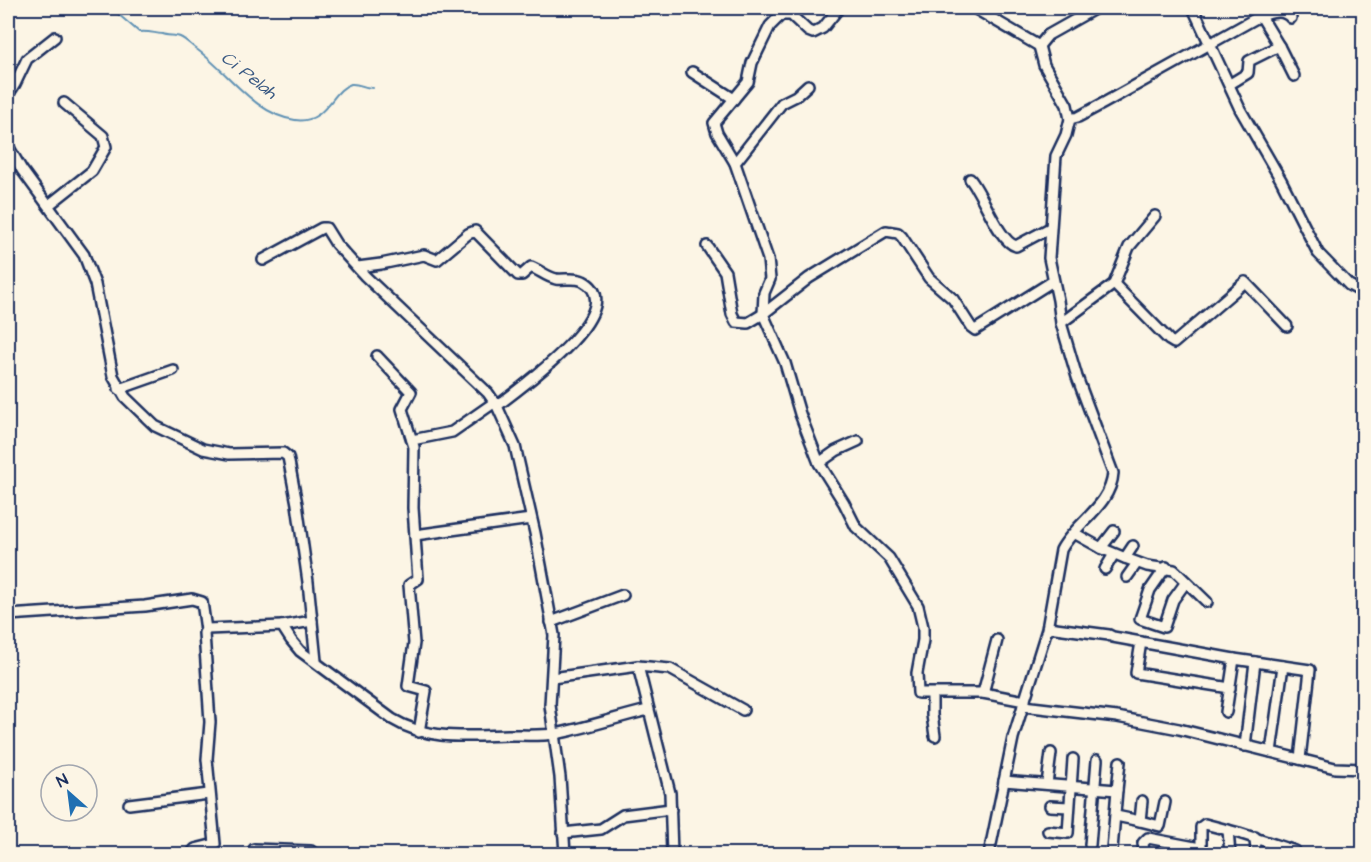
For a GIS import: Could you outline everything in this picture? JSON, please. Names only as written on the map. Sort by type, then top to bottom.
[{"type":"street","points":[[775,8],[796,18],[808,31],[813,33],[826,25],[839,8]]},
{"type":"street","points":[[975,8],[1039,45],[1044,65],[1067,105],[1070,118],[1066,135],[1056,156],[1048,252],[1061,323],[1077,377],[1113,473],[1110,489],[1064,544],[1058,560],[1047,629],[1009,752],[989,855]]},
{"type":"street","points":[[1039,45],[1048,35],[1085,11],[1096,8]]},
{"type":"street","points":[[1193,8],[1240,109],[1281,180],[1318,252],[1350,285],[1364,293]]},
{"type":"street","points":[[1070,118],[1094,109],[1211,44],[1258,12],[1282,11],[1291,18]]},
{"type":"street","points":[[1258,12],[1294,76]]},
{"type":"street","points":[[786,15],[776,19],[770,26],[752,63],[748,82],[714,123],[714,127],[735,162],[770,267],[770,279],[764,293],[764,314],[785,363],[800,414],[819,463],[856,527],[888,558],[914,598],[923,627],[917,690],[921,695],[983,693],[1024,703],[1118,717],[1342,769],[1364,769]]},
{"type":"street","points":[[8,95],[27,59],[55,38]]},
{"type":"street","points":[[1230,84],[1248,73],[1249,61],[1279,46]]},
{"type":"street","points":[[692,72],[734,99]]},
{"type":"street","points":[[735,162],[782,103],[796,96],[808,85]]},
{"type":"street","points":[[49,205],[92,171],[106,147],[103,136],[64,103]]},
{"type":"street","points":[[8,146],[22,170],[84,255],[99,302],[104,337],[113,376],[119,389],[155,426],[203,449],[221,453],[275,453],[286,456],[297,504],[316,661]]},
{"type":"street","points":[[970,179],[978,188],[1002,236],[1012,246],[1050,228]]},
{"type":"street","points":[[1061,323],[1114,284],[1129,247],[1155,216]]},
{"type":"street","points":[[263,260],[324,228],[365,276],[468,373],[496,404],[515,446],[555,641],[550,705],[560,777],[565,855]]},
{"type":"street","points":[[358,267],[424,255],[437,261],[468,234],[475,231],[518,275],[522,275],[531,267],[555,279],[580,280],[586,283],[594,293],[595,302],[590,318],[581,333],[552,362],[496,404],[452,432],[412,440]]},
{"type":"street","points":[[707,246],[725,272],[731,311],[736,322],[748,323],[764,314],[797,286],[886,231],[898,232],[929,278],[953,299],[975,330],[1053,281]]},
{"type":"street","points":[[1114,284],[1174,343],[1245,282],[1287,326]]},
{"type":"street","points":[[377,357],[411,392],[402,409],[414,447],[413,508],[418,579],[409,585],[414,643],[408,686],[426,691],[419,732]]},
{"type":"street","points":[[119,389],[173,370]]},
{"type":"street","points":[[819,463],[836,451],[858,441]]},
{"type":"street","points":[[415,536],[531,519]]},
{"type":"street","points":[[1101,548],[1114,531]]},
{"type":"street","points":[[1074,533],[1101,548],[1137,563],[1174,570],[1207,602]]},
{"type":"street","points":[[1125,558],[1133,546]]},
{"type":"street","points":[[1104,569],[1114,554]]},
{"type":"street","points":[[1128,578],[1137,563]]},
{"type":"street","points":[[1166,567],[1150,590],[1140,619],[1164,627],[1176,594],[1186,582]]},
{"type":"street","points":[[551,622],[623,595]]},
{"type":"street","points":[[8,615],[145,606],[192,599],[202,602],[206,630],[204,633],[210,722],[207,759],[208,794],[215,844],[195,849],[191,855]]},
{"type":"street","points":[[206,630],[242,626],[282,626],[312,621]]},
{"type":"street","points":[[282,626],[295,646],[392,719],[419,732],[443,736],[479,737],[554,734],[648,710]]},
{"type":"street","points":[[1047,629],[1108,639],[1113,637],[1310,670],[1300,759]]},
{"type":"street","points":[[983,693],[997,640]]},
{"type":"street","points":[[1141,642],[1136,673],[1230,688]]},
{"type":"street","points":[[1226,712],[1234,659]]},
{"type":"street","points":[[1245,746],[1255,662]]},
{"type":"street","points":[[552,678],[638,666],[670,669],[743,710]]},
{"type":"street","points":[[638,666],[670,793],[672,855]]},
{"type":"street","points":[[1271,752],[1283,666]]},
{"type":"street","points":[[932,694],[935,736]]},
{"type":"street","points":[[1047,784],[1051,753]]},
{"type":"street","points":[[1067,843],[1073,759]]},
{"type":"street","points":[[1090,845],[1097,760]]},
{"type":"street","points":[[1112,850],[1120,762]]},
{"type":"street","points":[[1004,781],[1117,790]]},
{"type":"street","points":[[129,804],[208,794]]},
{"type":"street","points":[[1140,821],[1142,801]]},
{"type":"street","points":[[1116,816],[1160,826],[1165,802]]},
{"type":"street","points":[[1050,806],[1069,807]]},
{"type":"street","points":[[563,833],[601,829],[623,816],[671,809]]},
{"type":"street","points":[[1144,855],[1143,843],[1148,838],[1201,851],[1202,824],[1255,837],[1282,851],[1295,851]]},
{"type":"street","points":[[1228,830],[1230,855]]},
{"type":"street","points":[[1048,831],[1068,833]]},
{"type":"street","points":[[1255,837],[1256,855]]},
{"type":"street","points":[[1175,843],[1176,855]]},
{"type":"street","points":[[254,849],[311,851],[314,855]]},
{"type":"waterway","name":"Ci Pelah","points":[[111,8],[139,32],[184,39],[254,101],[280,116],[306,120],[321,112],[344,87],[356,84],[373,88]]}]
